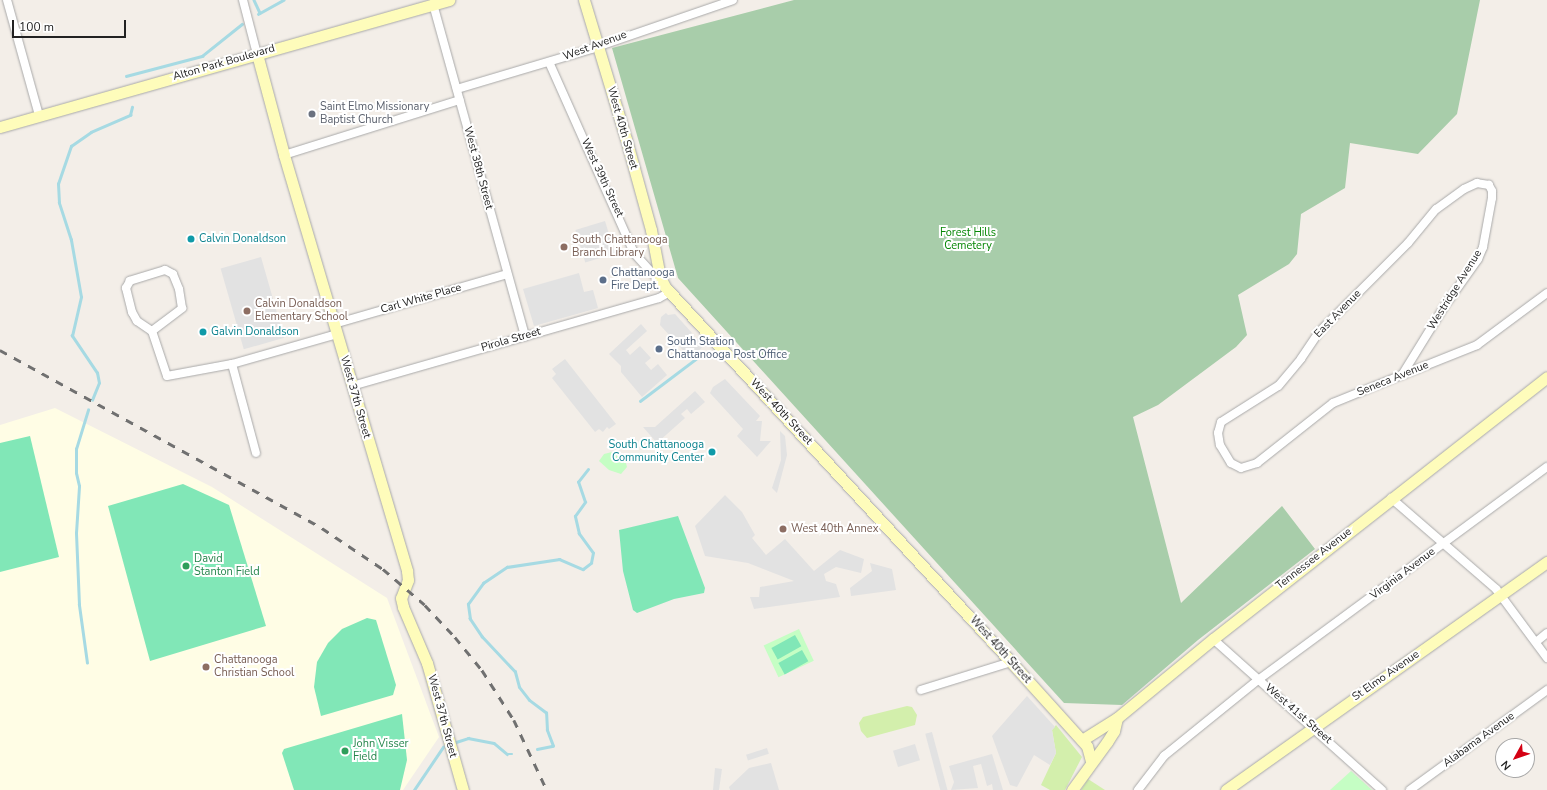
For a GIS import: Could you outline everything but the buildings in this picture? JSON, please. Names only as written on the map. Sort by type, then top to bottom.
[{"type":"main road","name":"Alton Park Boulevard","points":[[0,127],[433,2],[449,0]]},
{"type":"main road","name":"West 40th Street","points":[[584,0],[648,223],[660,277],[667,290],[1082,740],[1090,751],[1091,761]]},
{"type":"main road","name":"West 37th Street","points":[[257,54],[284,155],[407,571],[408,580],[401,598],[403,607],[428,663],[463,790]]},
{"type":"main road","name":"Tennessee Avenue","points":[[1082,740],[1117,718],[1213,639],[1547,377]]},
{"type":"main road","name":"St Elmo Avenue","points":[[1226,790],[1547,562]]},
{"type":"main road","points":[[1072,790],[1091,761],[1099,755],[1114,731],[1117,718]]},
{"type":"street","points":[[7,0],[39,115]]},
{"type":"street","name":"West 37th Street","points":[[243,0],[257,54]]},
{"type":"street","name":"West Avenue","points":[[457,89],[549,62],[733,0]]},
{"type":"street","name":"West 38th Street","points":[[433,2],[525,336]]},
{"type":"street","name":"West 39th Street","points":[[549,62],[634,253],[667,290]]},
{"type":"street","points":[[284,155],[460,100]]},
{"type":"street","name":"East Avenue","points":[[1242,468],[1231,464],[1220,445],[1218,433],[1221,422],[1278,386],[1301,359],[1319,332],[1449,197],[1477,183],[1489,185],[1492,191],[1492,198]]},
{"type":"street","name":"Westridge Avenue","points":[[1402,376],[1444,307],[1478,259],[1483,247],[1492,198]]},
{"type":"street","points":[[165,270],[173,274],[179,289],[182,308],[152,331],[137,321],[132,312],[126,288],[130,281],[165,270]]},
{"type":"street","name":"Carl White Place","points":[[152,331],[167,376],[232,364],[507,274]]},
{"type":"street","name":"Pirola Street","points":[[352,386],[659,298],[667,290]]},
{"type":"street","name":"Seneca Avenue","points":[[1242,468],[1257,463],[1334,403],[1477,345],[1547,293]]},
{"type":"street","points":[[232,364],[256,453]]},
{"type":"street","name":"Virginia Avenue","points":[[1138,790],[1164,756],[1258,680],[1547,467]]},
{"type":"street","points":[[1391,498],[1501,594],[1547,658]]},
{"type":"street","points":[[1536,642],[1547,633]]},
{"type":"street","name":"West 41st Street","points":[[1213,639],[1382,790]]},
{"type":"street","points":[[921,690],[1011,662]]},
{"type":"street","name":"Alabama Avenue","points":[[1410,790],[1547,690]]},
{"type":"shaded area","points":[[605,221],[615,254],[585,263],[575,230]]},
{"type":"shaded area","points":[[261,257],[284,338],[244,349],[221,269]]},
{"type":"shaded area","points":[[579,273],[584,292],[593,290],[598,308],[534,326],[523,289]]},
{"type":"shaded area","points":[[666,313],[668,315],[675,314],[692,333],[688,335],[688,339],[698,339],[704,345],[691,359],[660,325],[661,317]]},
{"type":"shaded area","points":[[641,324],[647,331],[626,350],[630,355],[640,346],[651,358],[645,363],[651,370],[658,364],[667,375],[642,397],[621,372],[621,366],[609,354]]},
{"type":"shaded area","points":[[565,359],[616,424],[609,429],[607,427],[603,432],[599,429],[595,432],[552,378],[556,374],[552,369]]},
{"type":"shaded area","points":[[725,379],[760,416],[756,421],[762,421],[760,441],[771,441],[757,457],[737,436],[743,429],[710,393],[713,387]]},
{"type":"shaded area","points":[[695,391],[705,402],[691,414],[687,409],[681,414],[685,418],[657,443],[643,427],[655,427]]},
{"type":"shaded area","name":"Chattanooga Christian School","points":[[55,408],[212,487],[387,598],[439,737],[403,790],[0,790],[0,425]]},
{"type":"shaded area","points":[[780,431],[785,436],[787,455],[777,493],[772,488],[781,460]]},
{"type":"shaded area","points":[[725,495],[742,512],[755,535],[752,538],[766,555],[785,539],[814,571],[840,550],[864,559],[861,573],[836,567],[824,574],[826,581],[836,584],[840,597],[754,609],[750,597],[759,597],[760,587],[794,581],[748,563],[705,556],[695,526]]},
{"type":"shaded area","points":[[870,563],[892,569],[896,590],[851,596],[850,588],[872,571]]},
{"type":"shaded area","points":[[1027,696],[1055,727],[1052,730],[1056,753],[1050,765],[1034,755],[1017,787],[1010,785],[992,736]]},
{"type":"shaded area","points":[[932,732],[948,790],[940,790],[925,734]]},
{"type":"shaded area","points":[[915,744],[920,760],[898,767],[893,751]]},
{"type":"shaded area","points":[[767,748],[769,754],[748,761],[746,755]]},
{"type":"shaded area","points":[[992,754],[1003,790],[993,790],[992,784],[987,786],[981,764],[973,766],[978,788],[951,790],[954,782],[949,766]]},
{"type":"shaded area","points":[[771,763],[779,790],[730,790],[729,787],[749,768]]},
{"type":"shaded area","points":[[715,768],[722,769],[719,790],[713,790]]},
{"type":"green space","name":"Forest Hills Cemetery","points":[[794,0],[1480,0],[1457,114],[1418,154],[1350,143],[1345,188],[1301,214],[1297,254],[1289,264],[1238,295],[1247,335],[1236,347],[1158,405],[1133,417],[1181,603],[1282,506],[1315,549],[1198,640],[1122,705],[1064,703],[678,278],[612,48]]},
{"type":"green space","points":[[30,436],[59,557],[0,572],[0,443]]},
{"type":"green space","points":[[612,452],[626,463],[627,467],[621,474],[609,470],[599,461],[604,454]]},
{"type":"green space","name":"David Stanton Field","points":[[183,484],[229,505],[266,626],[150,661],[108,506]]},
{"type":"green space","points":[[678,516],[705,588],[704,593],[674,599],[637,613],[633,610],[623,571],[619,530]]},
{"type":"green space","points":[[367,618],[376,620],[396,685],[393,695],[321,716],[314,687],[317,662],[328,643],[342,629]]},
{"type":"green space","points":[[799,629],[814,661],[778,677],[764,645]]},
{"type":"green space","points":[[795,635],[801,646],[778,659],[771,648]]},
{"type":"green space","points":[[802,650],[808,661],[785,674],[778,663]]},
{"type":"green space","points":[[907,706],[912,707],[917,715],[915,725],[867,738],[861,731],[859,723],[863,717]]},
{"type":"green space","name":"John Visser Field","points":[[402,714],[407,760],[400,790],[294,790],[282,753],[284,749]]},
{"type":"green space","points":[[1056,725],[1082,757],[1065,790],[1050,790],[1041,785],[1056,753],[1052,730]]},
{"type":"green space","points":[[1351,771],[1372,790],[1330,790]]},
{"type":"green space","points":[[1088,779],[1105,790],[1081,790]]},
{"type":"waterway","points":[[254,0],[260,13]]},
{"type":"waterway","points":[[258,14],[283,0]]},
{"type":"waterway","points":[[126,76],[202,56],[242,24]]},
{"type":"waterway","points":[[92,400],[99,383],[97,373],[72,336],[81,297],[71,240],[59,203],[58,184],[71,146],[91,132],[130,115],[132,107]]},
{"type":"waterway","points":[[640,401],[705,352]]},
{"type":"waterway","points":[[87,663],[79,605],[76,533],[79,486],[76,473],[76,449],[88,410]]},
{"type":"waterway","points":[[537,749],[553,746],[547,730],[546,713],[529,700],[519,687],[515,672],[482,637],[470,619],[468,604],[483,583],[507,567],[559,559],[583,569],[591,563],[593,553],[579,534],[575,516],[585,502],[578,482],[588,469]]},
{"type":"waterway","points":[[456,742],[468,738],[494,743],[507,754],[512,754]]},
{"type":"waterway","points":[[414,790],[443,747]]},
{"type":"railway","points":[[0,350],[322,528],[383,569],[425,605],[455,637],[482,670],[514,720],[547,790]]},
{"type":"place","name":"Saint Elmo Missionary Baptist Church","points":[[312,114]]},
{"type":"place","name":"Calvin Donaldson","points":[[191,239]]},
{"type":"place","name":"South Chattanooga Branch Library","points":[[564,247]]},
{"type":"place","name":"Chattanooga Fire Dept.","points":[[603,280]]},
{"type":"place","name":"Calvin Donaldson Elementary School","points":[[247,311]]},
{"type":"place","name":"Galvin Donaldson","points":[[203,332]]},
{"type":"place","name":"South Station Chattanooga Post Office","points":[[659,349]]},
{"type":"place","name":"South Chattanooga Community Center","points":[[712,452]]},
{"type":"place","name":"West 40th Annex","points":[[783,529]]},
{"type":"place","name":"David Stanton Field","points":[[186,566]]},
{"type":"place","name":"Chattanooga Christian School","points":[[206,667]]},
{"type":"place","name":"John Visser Field","points":[[345,751]]}]
